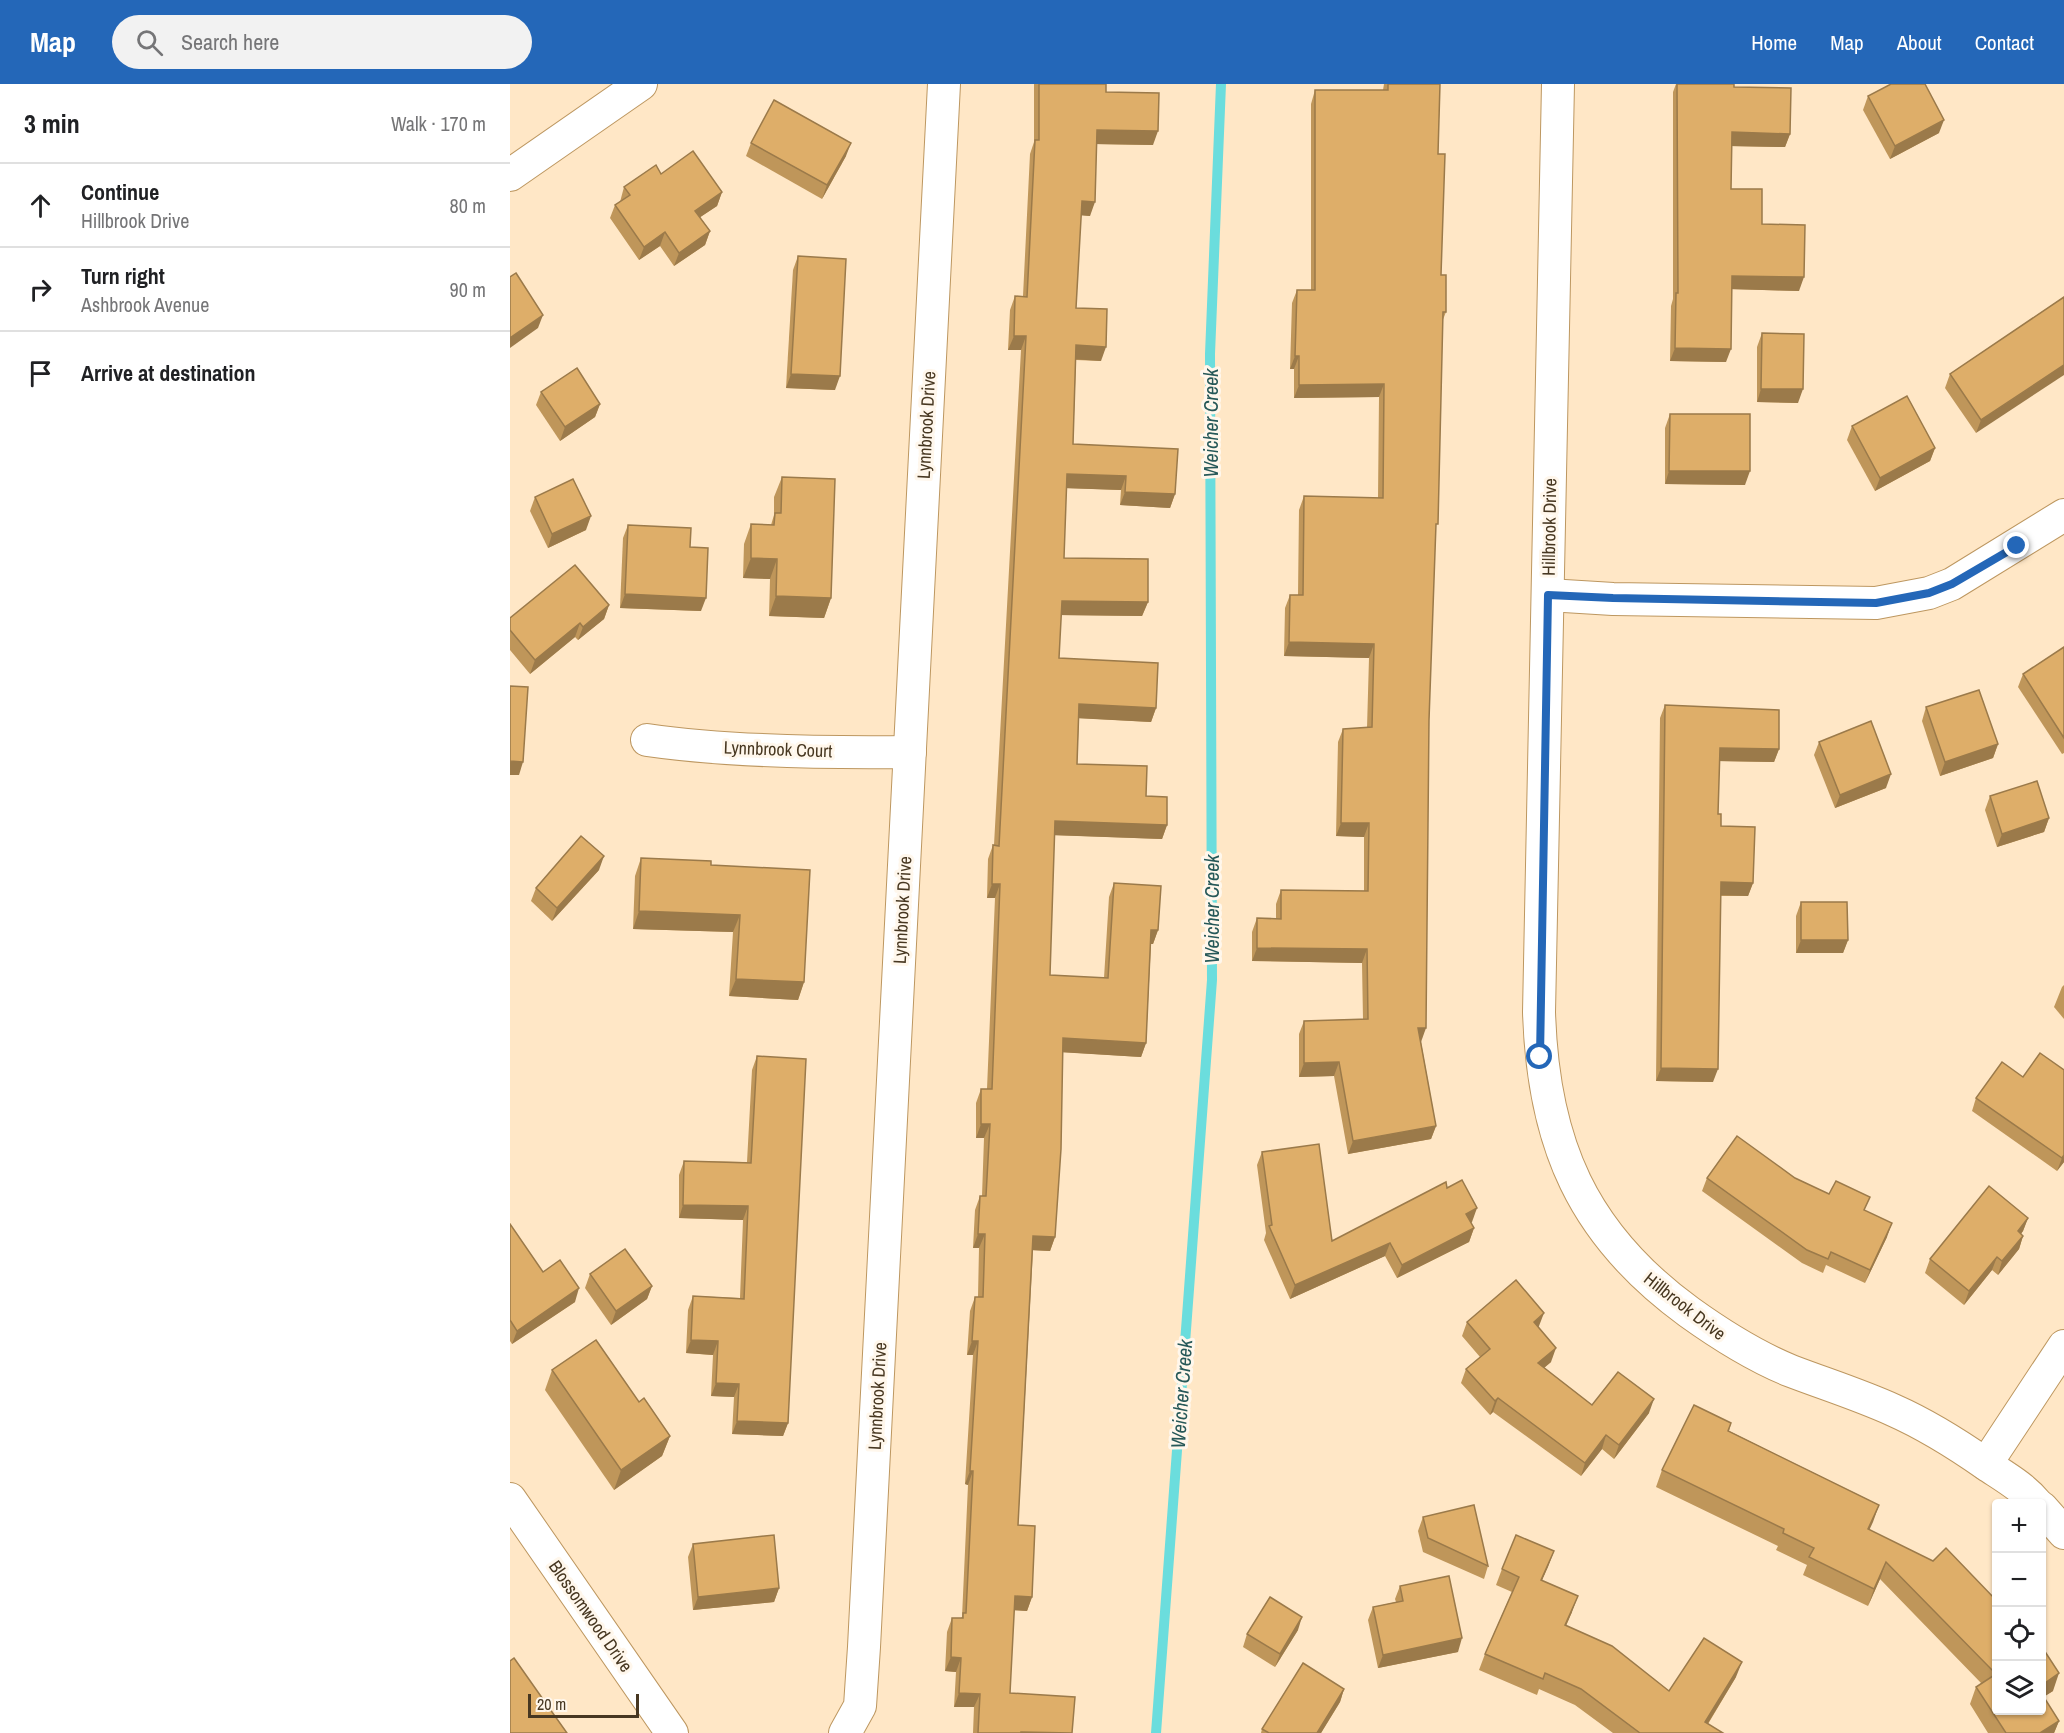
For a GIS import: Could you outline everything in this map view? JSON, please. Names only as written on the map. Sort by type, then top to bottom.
[{"type":"street","points":[[510,175],[641,84]]},
{"type":"street","name":"Lynnbrook Drive","points":[[845,1733],[860,1706],[864,1647],[944,84]]},
{"type":"street","name":"Hillbrook Drive","points":[[1558,84],[1540,1057],[1546,1098],[1564,1158],[1584,1199],[1608,1236],[1655,1287],[1729,1340],[1788,1370],[1893,1409],[1945,1436],[2025,1490],[2033,1499]]},
{"type":"street","points":[[1548,595],[1876,603],[1929,593],[1952,584],[2064,515]]},
{"type":"street","name":"Lynnbrook Court","points":[[647,740],[677,745],[846,752],[910,752]]},
{"type":"street","points":[[1986,1464],[2064,1346]]},
{"type":"street","name":"Blossomwood Drive","points":[[510,1499],[672,1733]]},
{"type":"street","points":[[2046,1513],[2064,1533]]},
{"type":"building","points":[[1039,84],[1106,84],[1106,92],[1159,93],[1158,131],[1097,130],[1095,202],[1082,201],[1076,308],[1107,309],[1106,347],[1076,345],[1073,444],[1178,449],[1175,494],[1125,492],[1126,476],[1067,474],[1064,558],[1148,559],[1148,602],[1062,601],[1059,658],[1158,663],[1156,708],[1079,704],[1077,764],[1147,766],[1146,796],[1167,797],[1167,825],[1055,821],[1050,975],[1108,978],[1114,883],[1161,886],[1158,930],[1151,930],[1146,1043],[1063,1038],[1061,1149],[1055,1237],[1033,1236],[1018,1525],[1035,1526],[1032,1597],[1015,1596],[1010,1693],[1075,1697],[1072,1733],[978,1733],[980,1694],[959,1693],[961,1658],[951,1657],[952,1618],[963,1618],[963,1613],[966,1613],[973,1471],[970,1471],[978,1341],[972,1341],[975,1297],[983,1297],[985,1234],[978,1234],[980,1196],[986,1196],[990,1124],[981,1124],[981,1089],[992,1089],[1000,884],[992,884],[993,845],[999,846],[1026,336],[1014,336],[1015,296],[1027,297],[1035,140],[1039,140]]},
{"type":"building","points":[[1388,84],[1440,84],[1438,154],[1445,154],[1441,275],[1446,275],[1446,312],[1443,312],[1438,524],[1436,524],[1429,720],[1426,1028],[1418,1028],[1436,1126],[1353,1141],[1339,1062],[1304,1063],[1304,1021],[1368,1019],[1367,949],[1257,948],[1257,918],[1281,919],[1281,890],[1368,891],[1369,823],[1341,823],[1343,729],[1372,727],[1374,644],[1289,642],[1290,595],[1303,595],[1304,496],[1383,498],[1384,384],[1299,385],[1299,356],[1295,356],[1297,290],[1315,290],[1315,90],[1388,90]]},
{"type":"building","points":[[1677,84],[1734,84],[1734,87],[1791,88],[1790,134],[1732,132],[1731,189],[1762,189],[1762,224],[1805,225],[1804,277],[1732,276],[1731,349],[1675,348],[1676,293],[1678,293]]},
{"type":"building","points":[[1891,84],[1925,84],[1944,120],[1895,146],[1868,96]]},
{"type":"building","points":[[774,100],[851,143],[827,185],[751,143]]},
{"type":"building","points":[[693,151],[722,192],[695,211],[710,231],[679,253],[665,232],[644,247],[615,205],[630,195],[624,187],[656,165],[661,174]]},
{"type":"building","points":[[798,256],[846,259],[840,376],[791,374]]},
{"type":"building","points":[[516,273],[543,315],[510,338],[510,277]]},
{"type":"building","points":[[2064,297],[2064,365],[1981,420],[1950,374]]},
{"type":"building","points":[[1762,333],[1804,334],[1803,389],[1761,389]]},
{"type":"building","points":[[577,368],[600,404],[565,427],[541,392]]},
{"type":"building","points":[[1907,396],[1935,448],[1880,478],[1852,426]]},
{"type":"building","points":[[1670,414],[1750,414],[1750,471],[1669,471]]},
{"type":"building","points":[[782,477],[835,479],[831,598],[776,596],[777,559],[751,558],[751,524],[774,525],[775,513],[781,513]]},
{"type":"building","points":[[573,479],[591,516],[552,534],[535,497]]},
{"type":"building","points":[[628,525],[691,528],[690,547],[708,548],[706,598],[625,594]]},
{"type":"building","points":[[575,565],[609,605],[583,627],[580,623],[535,660],[510,630],[510,618]]},
{"type":"building","points":[[2064,647],[2064,738],[2023,674]]},
{"type":"building","points":[[510,686],[528,687],[523,762],[510,761]]},
{"type":"building","points":[[1979,690],[1998,744],[1945,762],[1926,707]]},
{"type":"building","points":[[1665,705],[1779,710],[1779,749],[1720,748],[1718,814],[1721,814],[1721,826],[1755,827],[1753,883],[1721,882],[1718,1069],[1661,1068]]},
{"type":"building","points":[[1871,721],[1891,774],[1840,795],[1819,742]]},
{"type":"building","points":[[2037,781],[2049,818],[2002,834],[1990,796]]},
{"type":"building","points":[[581,836],[604,856],[557,908],[536,888]]},
{"type":"building","points":[[641,858],[711,861],[711,865],[810,870],[804,982],[736,979],[740,915],[639,911]]},
{"type":"building","points":[[1801,902],[1847,902],[1848,940],[1801,940]]},
{"type":"building","points":[[2040,1053],[2064,1070],[2064,1155],[2062,1158],[1976,1098],[2002,1062],[2023,1077]]},
{"type":"building","points":[[757,1056],[806,1059],[788,1423],[737,1421],[739,1384],[716,1383],[718,1341],[691,1340],[693,1296],[744,1299],[748,1206],[683,1205],[684,1161],[751,1163]]},
{"type":"building","points":[[1737,1136],[1795,1178],[1829,1194],[1836,1181],[1870,1197],[1864,1210],[1892,1223],[1870,1270],[1831,1252],[1828,1259],[1807,1250],[1707,1178]]},
{"type":"building","points":[[1319,1144],[1332,1241],[1446,1182],[1447,1188],[1462,1180],[1477,1208],[1466,1214],[1474,1228],[1402,1265],[1390,1243],[1295,1285],[1269,1226],[1272,1225],[1262,1152]]},
{"type":"building","points":[[1989,1186],[2028,1218],[2018,1231],[2023,1236],[2002,1261],[1997,1257],[1969,1291],[1930,1259]]},
{"type":"building","points":[[510,1224],[543,1272],[560,1260],[579,1288],[517,1331],[510,1320]]},
{"type":"building","points":[[625,1249],[652,1286],[616,1311],[590,1274]]},
{"type":"building","points":[[1516,1280],[1544,1313],[1534,1322],[1556,1348],[1538,1363],[1592,1405],[1618,1372],[1654,1399],[1619,1445],[1606,1435],[1585,1463],[1498,1398],[1495,1401],[1466,1369],[1490,1349],[1467,1322]]},
{"type":"building","points":[[596,1340],[639,1402],[644,1398],[670,1436],[621,1470],[552,1370]]},
{"type":"building","points":[[1694,1405],[1731,1423],[1728,1431],[1879,1505],[1868,1529],[1933,1561],[1946,1548],[1992,1596],[1992,1670],[1886,1562],[1874,1589],[1809,1557],[1814,1548],[1783,1533],[1784,1529],[1662,1470]]},
{"type":"building","points":[[1474,1505],[1488,1566],[1428,1538],[1423,1517]]},
{"type":"building","points":[[774,1535],[779,1588],[698,1597],[693,1544]]},
{"type":"building","points":[[1516,1535],[1554,1551],[1541,1580],[1578,1596],[1565,1625],[1612,1646],[1669,1691],[1704,1638],[1742,1662],[1705,1722],[1723,1733],[1640,1733],[1581,1689],[1545,1673],[1543,1679],[1485,1654],[1519,1577],[1502,1569]]},
{"type":"building","points":[[1449,1576],[1462,1638],[1383,1655],[1373,1607],[1403,1601],[1400,1586]]},
{"type":"building","points":[[1270,1597],[1302,1617],[1280,1654],[1247,1634]]},
{"type":"building","points":[[2046,1653],[2059,1673],[2046,1682]]},
{"type":"building","points":[[514,1658],[567,1733],[510,1733],[510,1661]]},
{"type":"building","points":[[1303,1663],[1344,1689],[1317,1733],[1269,1733],[1262,1729]]},
{"type":"building","points":[[1992,1677],[1992,1712],[1976,1687]]},
{"type":"building","points":[[2046,1700],[2059,1721],[2040,1733],[2006,1733],[1994,1715],[2046,1715]]},
{"type":"waterway","name":"Weicher Creek","points":[[1156,1733],[1212,980],[1210,354],[1221,84]]},
{"type":"route","points":[[1540,1057],[1548,595],[1876,603],[1929,593],[1952,584],[2017,546]]}]
